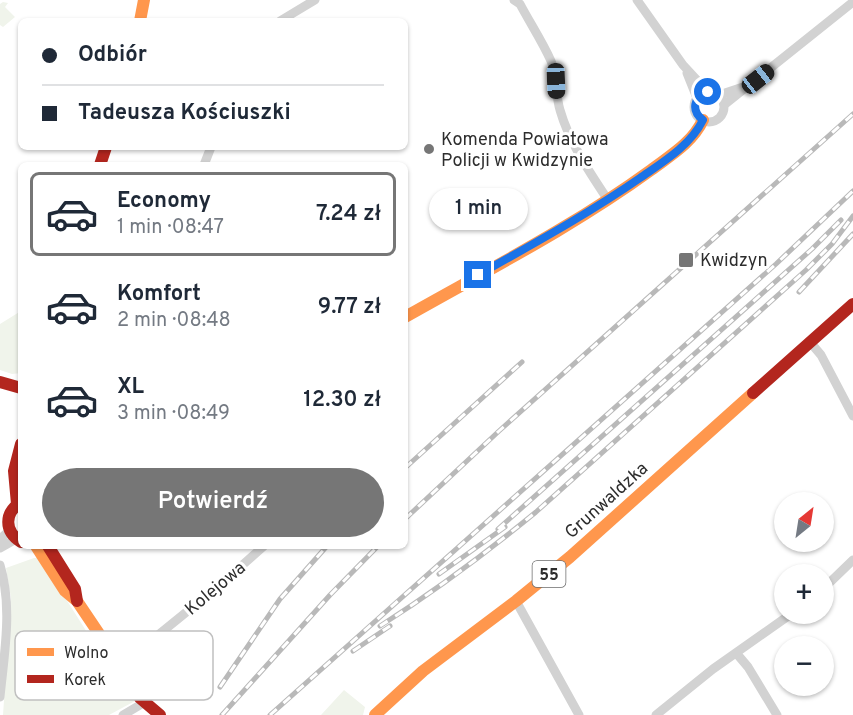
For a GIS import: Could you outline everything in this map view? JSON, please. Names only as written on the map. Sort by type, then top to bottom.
[{"type":"street","points":[[141,18],[144,0]]},
{"type":"street","points":[[285,18],[315,0]]},
{"type":"street","points":[[514,0],[520,4],[550,59],[560,113],[608,200]]},
{"type":"street","points":[[637,0],[684,65],[708,92],[719,95],[748,85]]},
{"type":"street","points":[[724,105],[853,2]]},
{"type":"street","points":[[684,65],[697,98],[695,111],[703,120],[715,120],[723,112],[724,105],[719,95]]},
{"type":"street","points":[[697,98],[708,92]]},
{"type":"street","points":[[408,314],[608,200],[687,143],[696,134],[703,120]]},
{"type":"street","name":"Grunwaldzka","points":[[375,715],[432,664],[570,557],[853,304]]},
{"type":"street","points":[[810,342],[821,355],[853,416]]},
{"type":"street","points":[[0,382],[18,387]]},
{"type":"street","points":[[18,457],[14,471],[18,497]]},
{"type":"street","points":[[0,548],[11,538],[7,519],[9,513],[18,504]]},
{"type":"street","points":[[38,549],[65,591],[77,601],[97,631]]},
{"type":"street","points":[[50,549],[75,589],[77,601]]},
{"type":"street","name":"Kolejowa","points":[[163,631],[261,549]]},
{"type":"street","points":[[834,578],[853,560]]},
{"type":"street","points":[[0,565],[5,582],[7,611],[0,697]]},
{"type":"street","points":[[516,601],[579,715]]},
{"type":"street","points":[[656,715],[713,669],[778,624]]},
{"type":"street","points":[[737,654],[748,667],[777,715]]},
{"type":"street","points":[[123,715],[145,702],[159,715]]},
{"type":"shaded area","points":[[8,3],[5,7],[15,17],[3,27],[0,25],[0,4]]},
{"type":"shaded area","points":[[18,313],[18,373],[0,370],[0,324]]},
{"type":"shaded area","points":[[40,558],[86,631],[15,631],[15,700],[135,701],[109,715],[3,715],[11,598],[6,568]]},
{"type":"shaded area","points":[[344,690],[365,707],[363,715],[321,715]]},
{"type":"railway","points":[[408,516],[499,431],[853,114]]},
{"type":"railway","points":[[270,715],[776,264],[853,191]]},
{"type":"railway","points":[[380,626],[460,571],[536,512],[806,270],[832,244],[853,216]]},
{"type":"railway","points":[[498,529],[812,249],[841,220]]},
{"type":"railway","points":[[799,292],[853,234]]},
{"type":"railway","points":[[408,465],[522,362]]},
{"type":"railway","points":[[439,574],[505,527]]},
{"type":"railway","points":[[220,687],[280,599],[324,549]]},
{"type":"railway","points":[[222,715],[330,595],[375,549]]},
{"type":"railway","points":[[353,651],[390,626]]},
{"type":"traffic: slow","points":[[141,18],[144,0]]},
{"type":"traffic: slow","points":[[408,315],[592,210],[680,148],[703,120]]},
{"type":"traffic: slow","points":[[375,715],[423,671],[570,557],[753,393]]},
{"type":"traffic: slow","points":[[38,549],[65,591],[77,601],[97,631]]},
{"type":"traffic: jam","points":[[101,162],[105,150]]},
{"type":"traffic: jam","points":[[753,393],[853,304]]},
{"type":"traffic: jam","points":[[0,382],[18,387]]},
{"type":"traffic: jam","points":[[17,504],[14,471],[18,456]]},
{"type":"traffic: jam","points":[[18,504],[11,511],[8,522],[11,533],[18,540]]},
{"type":"traffic: jam","points":[[50,549],[75,589],[77,601]]},
{"type":"traffic: jam","points":[[142,700],[160,715]]},
{"type":"place","name":"Komenda Powiatowa Policji w Kwidzynie","points":[[429,149]]},
{"type":"place","name":"Kwidzyn","points":[[686,260]]},
{"type":"route","points":[[478,275],[584,215],[666,160],[696,134],[703,120],[695,111],[695,104],[697,98],[708,92]]}]
